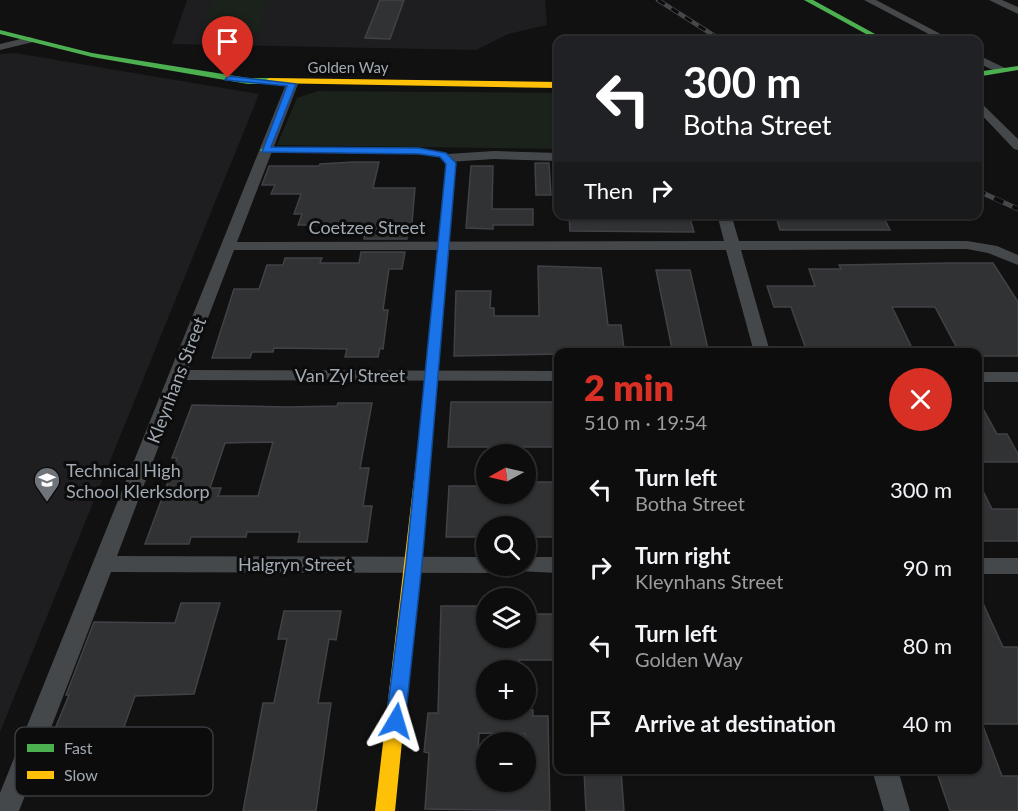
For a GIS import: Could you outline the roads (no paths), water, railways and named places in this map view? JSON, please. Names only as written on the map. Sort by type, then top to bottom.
[{"type":"street","points":[[807,0],[874,36]]},
{"type":"street","points":[[869,0],[939,36]]},
{"type":"street","points":[[994,0],[1018,11]]},
{"type":"street","name":"Golden Way","points":[[0,32],[171,70],[248,81],[292,84],[554,85]]},
{"type":"street","points":[[0,47],[28,40]]},
{"type":"street","points":[[982,60],[1000,70]]},
{"type":"street","points":[[982,74],[1018,68]]},
{"type":"street","name":"Kleynhans Street","points":[[39,727],[292,84]]},
{"type":"street","points":[[982,107],[1018,146]]},
{"type":"street","points":[[265,150],[419,151],[448,158],[494,155],[554,157]]},
{"type":"street","points":[[385,811],[414,564],[451,163],[448,158]]},
{"type":"street","points":[[725,219],[761,348]]},
{"type":"street","name":"Coetzee Street","points":[[228,246],[967,245],[1013,258]]},
{"type":"street","name":"Van Zyl Street","points":[[178,375],[554,376]]},
{"type":"street","points":[[982,377],[1018,377]]},
{"type":"street","name":"Halgryn Street","points":[[104,564],[476,565]]},
{"type":"street","points":[[536,565],[554,565]]},
{"type":"street","points":[[982,566],[1018,566]]},
{"type":"street","points":[[886,774],[897,811]]},
{"type":"street","name":"Kleynhans Street","points":[[6,811],[15,788]]},
{"type":"railway","points":[[658,0],[715,36]]},
{"type":"railway","points":[[982,193],[1018,209]]},
{"type":"place","name":"Technical High School Klerksdorp","points":[[47,503]]}]
